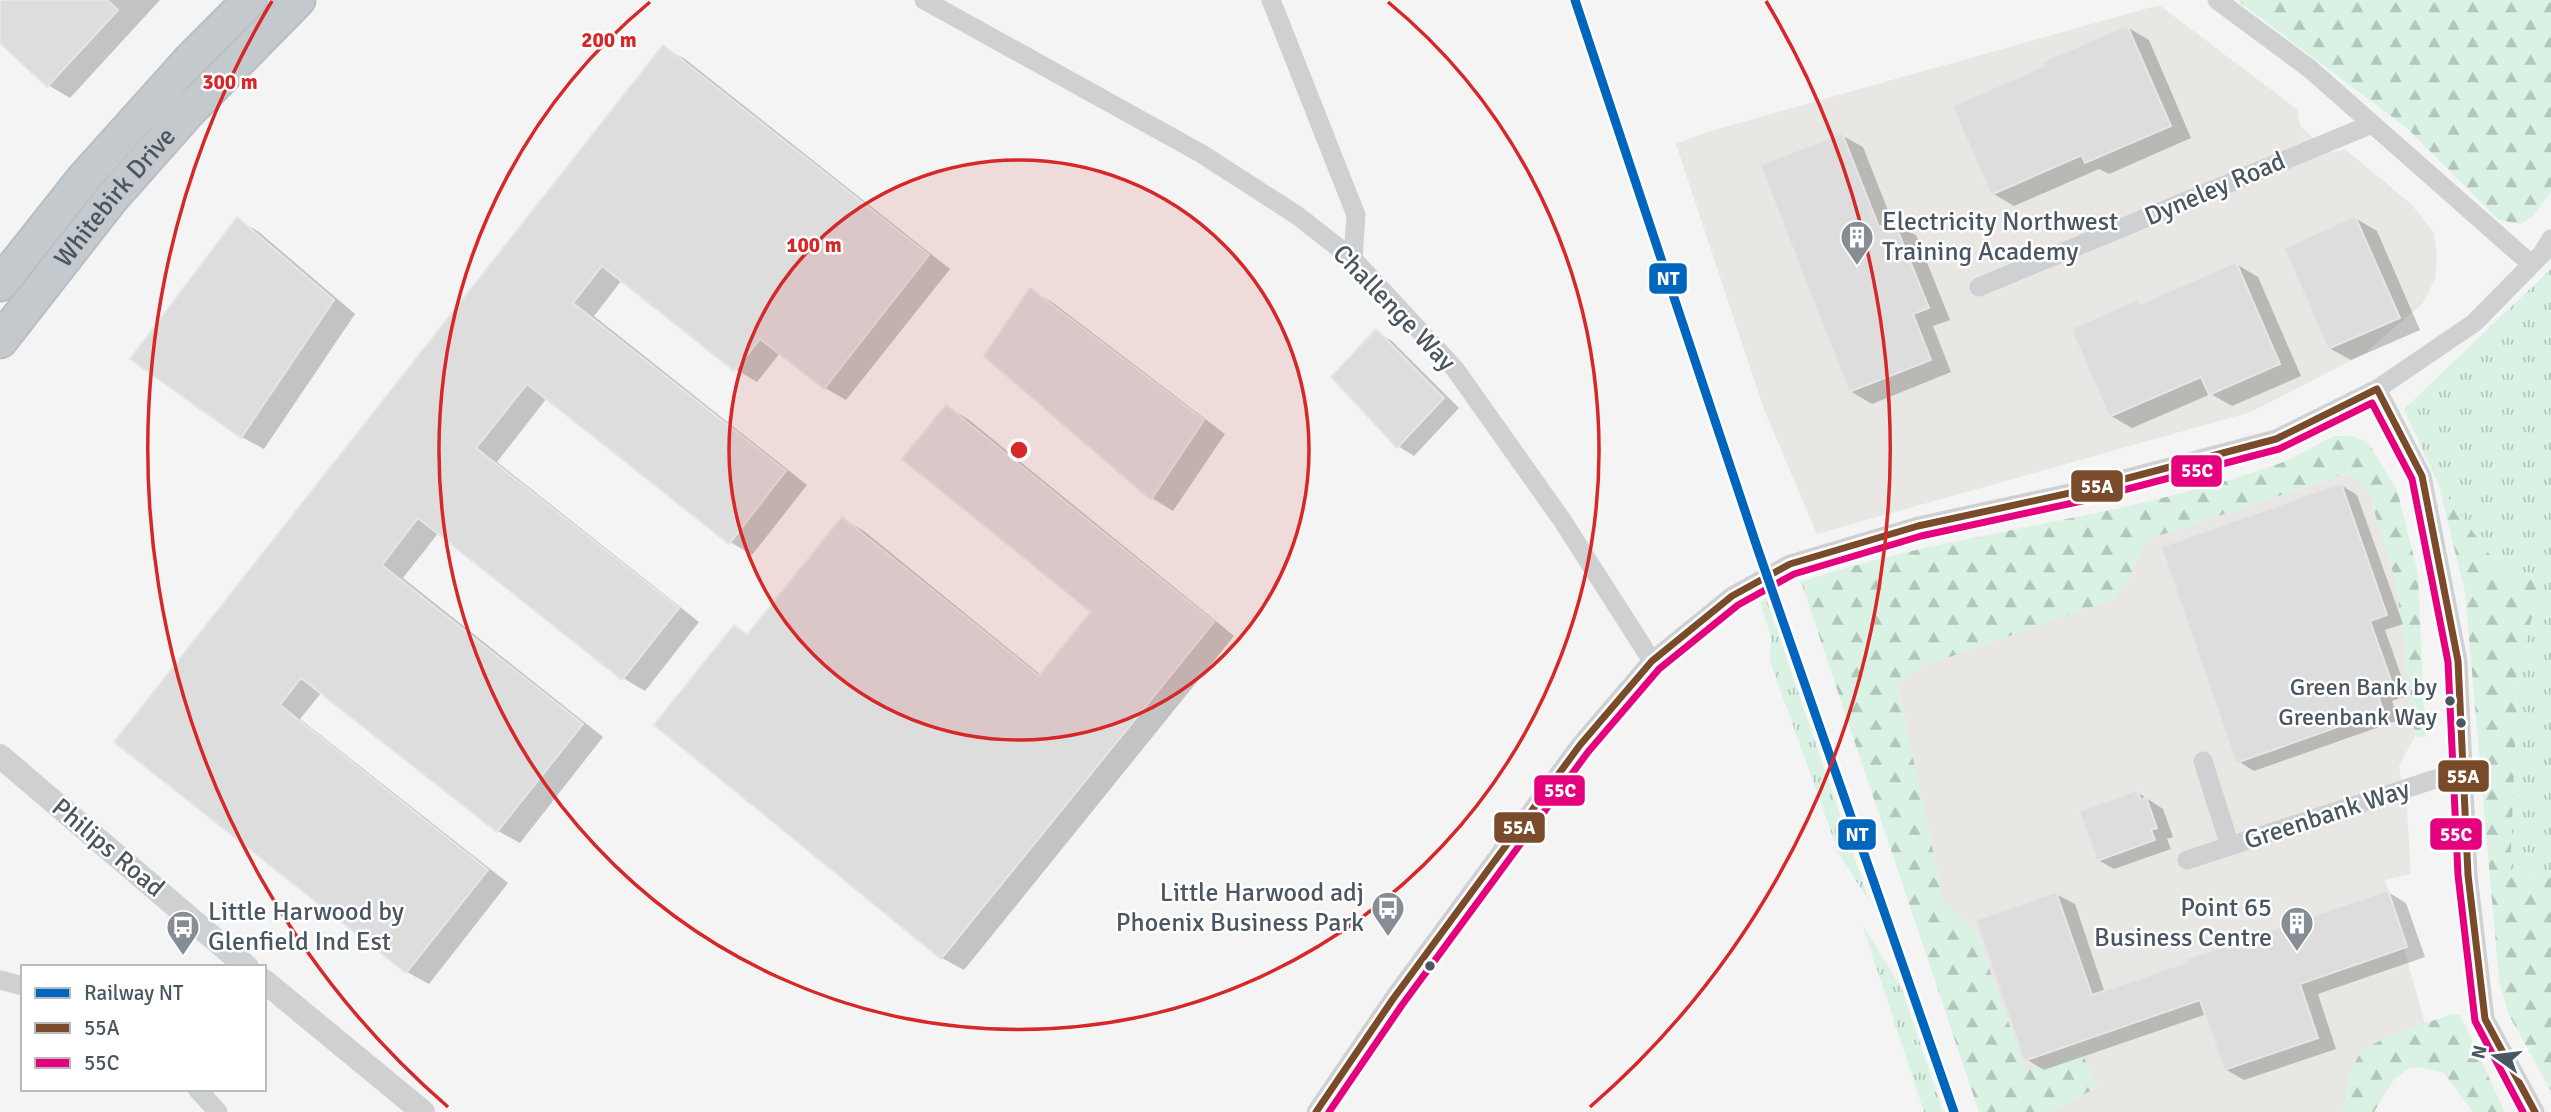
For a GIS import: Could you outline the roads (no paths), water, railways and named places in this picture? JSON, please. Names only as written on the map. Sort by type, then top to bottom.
[{"type":"highway","name":"Whitebirk Drive","points":[[0,284],[84,178],[190,60],[250,0]]},
{"type":"highway","name":"Whitebirk Drive","points":[[0,341],[111,199],[188,112],[298,0]]},
{"type":"street","name":"Challenge Way","points":[[924,0],[1202,153],[1298,216],[1353,259],[1455,369],[1562,520],[1652,661]]},
{"type":"street","points":[[1271,0],[1356,215],[1353,259]]},
{"type":"street","points":[[2217,0],[2311,69],[2531,264]]},
{"type":"street","name":"Dyneley Road","points":[[1979,287],[2372,124]]},
{"type":"street","points":[[1316,1112],[1394,999],[1580,745],[1652,661],[1732,596],[1790,564],[1918,526],[2079,491],[2276,439],[2376,389],[2474,323],[2531,264],[2551,239]]},
{"type":"street","points":[[2376,389],[2422,477],[2458,661],[2468,875],[2486,1019],[2535,1112]]},
{"type":"street","name":"Philips Road","points":[[0,756],[245,965]]},
{"type":"street","name":"Greenbank Way","points":[[2203,761],[2231,846]]},
{"type":"street","name":"Greenbank Way","points":[[2188,860],[2463,770]]},
{"type":"street","points":[[0,779],[35,786]]},
{"type":"street","points":[[0,980],[21,985]]},
{"type":"street","points":[[266,983],[423,1112]]},
{"type":"street","points":[[199,1091],[218,1112]]},
{"type":"rail line","name":"NT","points":[[1575,0],[1758,550],[1954,1112]]},
{"type":"place","name":"Electricity Northwest Training Academy","points":[[1857,267]]},
{"type":"place","name":"Green Bank by Greenbank Way","points":[[2450,701]]},
{"type":"place","name":"Little Harwood adj Phoenix Business Park","points":[[1388,938]]},
{"type":"place","name":"Point 65 Business Centre","points":[[2297,953]]},
{"type":"place","name":"Little Harwood by Glenfield Ind Est","points":[[183,957]]}]
